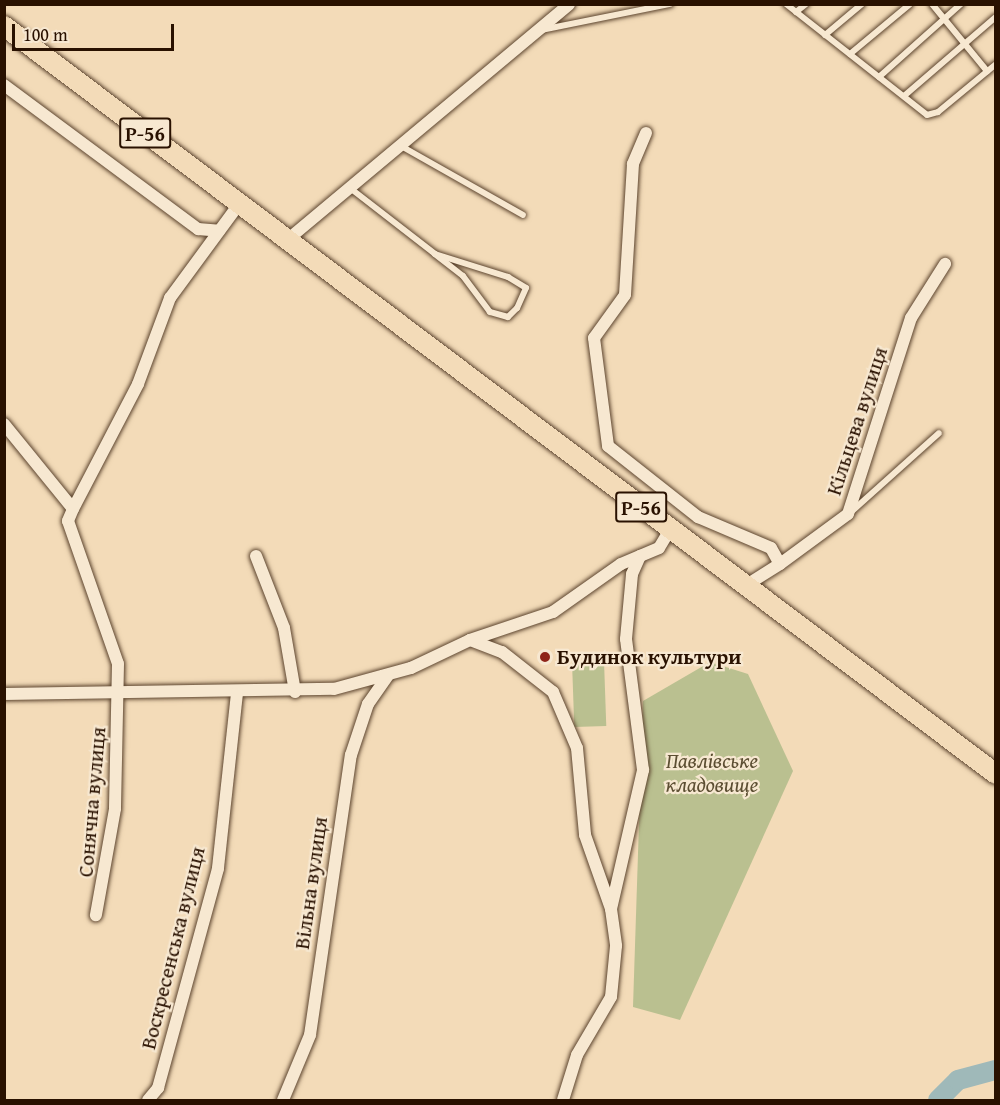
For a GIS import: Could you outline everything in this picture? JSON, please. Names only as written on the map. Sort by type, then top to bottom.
[{"type":"main road","name":"Р-56","points":[[4,26],[286,241],[996,774]]},
{"type":"street","points":[[286,241],[569,4]]},
{"type":"street","points":[[4,85],[198,229],[219,231]]},
{"type":"street","points":[[646,133],[633,164],[626,295],[594,338],[608,446],[698,517],[771,548],[780,564]]},
{"type":"street","points":[[4,424],[73,509],[138,384],[170,298],[238,204]]},
{"type":"street","name":"Кільцева вулиця","points":[[746,586],[848,514],[911,318],[945,264]]},
{"type":"street","name":"Сонячна вулиця","points":[[73,509],[68,521],[118,664],[121,693],[112,841],[96,915]]},
{"type":"street","points":[[4,694],[237,694],[334,689],[388,675],[470,640],[553,612],[640,556],[659,548],[670,530]]},
{"type":"street","points":[[256,556],[284,628],[295,692]]},
{"type":"street","points":[[612,909],[643,770],[626,639],[632,574],[640,556]]},
{"type":"street","points":[[470,640],[502,652],[553,692],[577,748],[585,835],[612,909],[616,946],[611,997],[577,1055],[563,1101]]},
{"type":"street","name":"Вільна вулиця","points":[[283,1101],[310,1035],[351,755],[368,704],[388,675]]},
{"type":"street","name":"Воскресенська вулиця","points":[[148,1101],[158,1088],[218,868],[237,694]]},
{"type":"lane","points":[[537,31],[670,4]]},
{"type":"lane","points":[[786,4],[927,115],[938,112],[996,64]]},
{"type":"lane","points":[[796,12],[806,4]]},
{"type":"lane","points":[[825,35],[862,4]]},
{"type":"lane","points":[[850,54],[910,4]]},
{"type":"lane","points":[[932,4],[987,71]]},
{"type":"lane","points":[[879,77],[961,4]]},
{"type":"lane","points":[[904,96],[996,17]]},
{"type":"lane","points":[[400,145],[523,215]]},
{"type":"lane","points":[[350,187],[435,255],[463,276],[490,312],[508,317],[517,308],[526,288],[508,277],[435,255]]},
{"type":"lane","points":[[848,514],[939,433]]},
{"type":"green space","points":[[604,661],[606,726],[574,727],[572,662]]},
{"type":"green space","name":"Павлівське кладовище","points":[[710,662],[748,674],[793,771],[680,1020],[633,1007],[643,701]]},
{"type":"waterway","points":[[938,1100],[958,1080],[996,1070]]},
{"type":"place","name":"Будинок культури","points":[[545,657]]}]
